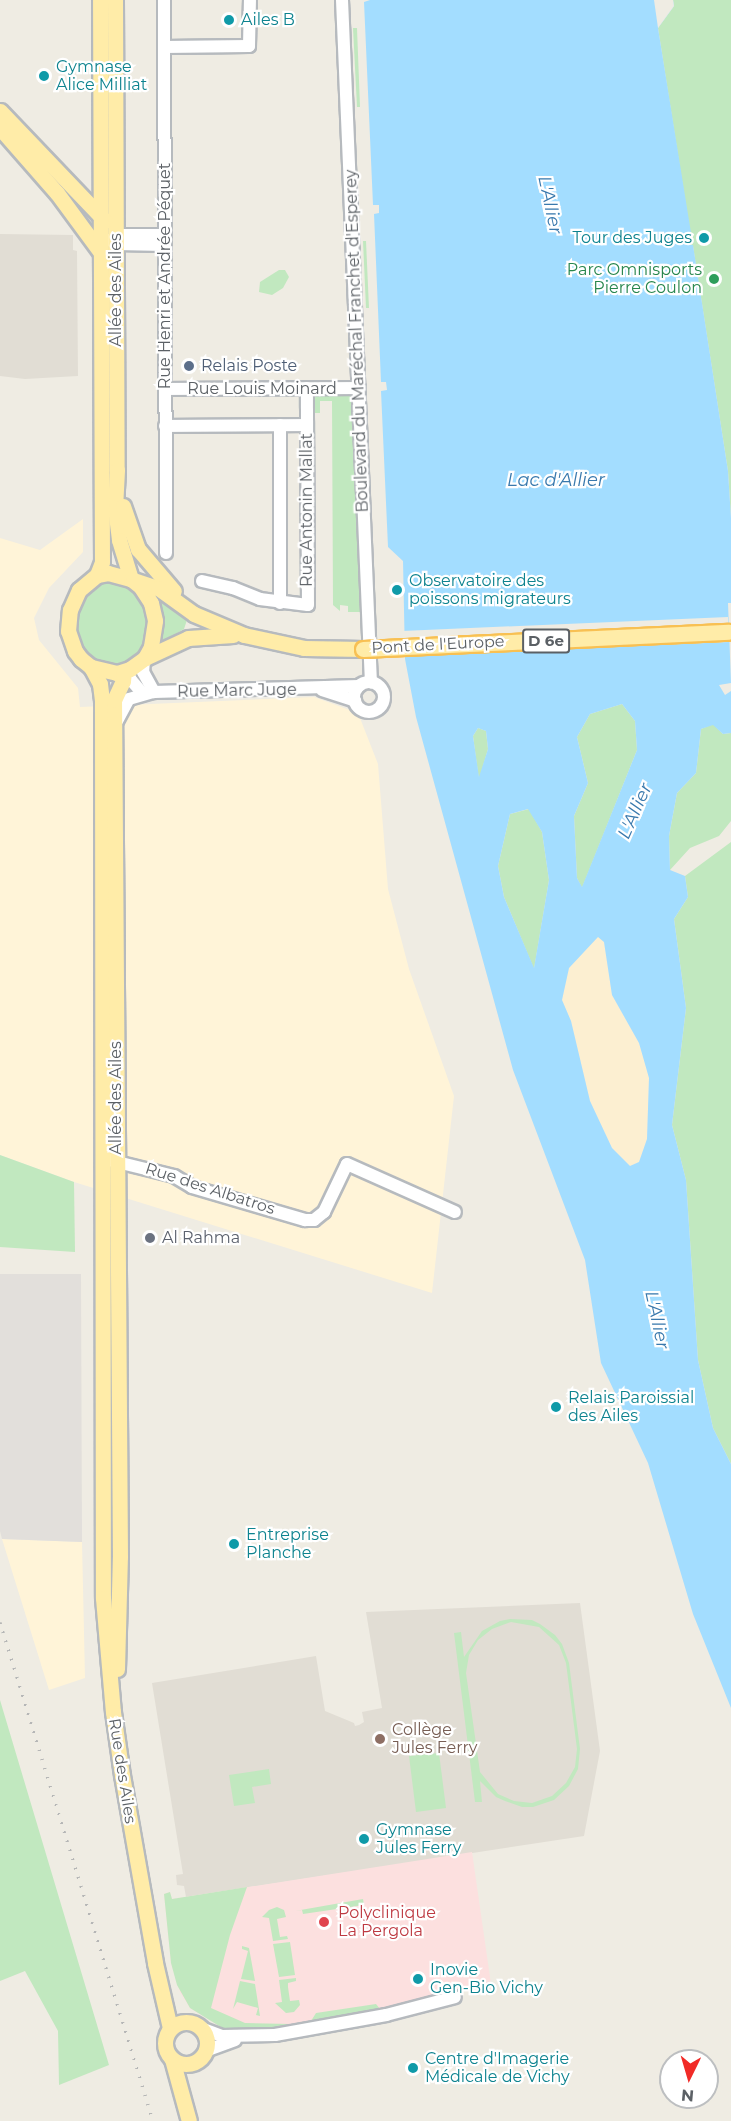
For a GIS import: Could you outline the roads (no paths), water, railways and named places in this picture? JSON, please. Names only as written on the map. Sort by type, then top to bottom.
[{"type":"main road","name":"Allée des Ailes","points":[[100,0],[101,216]]},
{"type":"main road","name":"Allée des Ailes","points":[[115,0],[111,238],[117,470],[115,507],[119,540],[132,579]]},
{"type":"main road","points":[[0,111],[101,216],[111,238]]},
{"type":"main road","points":[[0,128],[57,193],[101,253]]},
{"type":"main road","points":[[75,188],[84,189],[94,184],[101,166]]},
{"type":"main road","points":[[57,193],[73,201],[111,238]]},
{"type":"main road","name":"Allée des Ailes","points":[[97,575],[102,562],[101,253],[111,238]]},
{"type":"main road","points":[[117,470],[124,517],[138,549],[161,578],[192,606],[244,635]]},
{"type":"main road","points":[[108,573],[132,579],[146,595],[155,621],[154,638],[145,658],[126,671],[104,671],[91,667],[75,651],[68,631],[68,619],[73,600],[80,590],[97,575],[108,573]]},
{"type":"main road","name":"D 6e","points":[[132,579],[158,588],[194,614],[244,635]]},
{"type":"main road","name":"Pont de l'Europe","points":[[244,635],[304,648],[363,649],[730,632]]},
{"type":"main road","name":"D 6e","points":[[145,658],[188,638],[213,634],[244,635]]},
{"type":"main road","name":"Allée des Ailes","points":[[91,667],[100,684],[102,699],[109,1160],[118,1527]]},
{"type":"main road","name":"Allée des Ailes","points":[[103,1511],[116,723],[114,700],[126,671]]},
{"type":"main road","name":"Rue des Ailes","points":[[103,1511],[103,1598],[113,1712],[155,1963],[175,2025]]},
{"type":"main road","name":"Rue des Ailes","points":[[118,1527],[119,1711],[161,1962],[175,2025]]},
{"type":"main road","points":[[172,2059],[189,2063],[196,2061],[205,2050],[206,2039],[201,2028],[192,2022],[175,2025],[166,2034],[165,2047],[172,2059],[189,2119]]},
{"type":"main road","points":[[189,2063],[186,2082],[189,2119]]},
{"type":"street","name":"Rue Henri et Andrée Péquet","points":[[164,0],[166,553]]},
{"type":"street","name":"Boulevard du Maréchal Franchet d'Esperey","points":[[342,0],[359,388],[365,684]]},
{"type":"street","points":[[164,47],[249,46],[248,1]]},
{"type":"street","points":[[111,238],[165,240]]},
{"type":"street","name":"Rue Antonin Mallat","points":[[202,581],[233,588],[260,599],[280,603],[308,604],[307,388]]},
{"type":"street","name":"Rue Louis Moinard","points":[[165,390],[359,388]]},
{"type":"street","name":"Rue Antonin Mallat","points":[[280,425],[280,603]]},
{"type":"street","name":"Rue Antonin Mallat","points":[[165,426],[306,425]]},
{"type":"street","name":"Rue Marc Juge","points":[[145,658],[143,672],[149,693],[321,689],[365,684]]},
{"type":"street","points":[[126,671],[131,680],[149,693]]},
{"type":"street","points":[[365,684],[380,686],[384,694],[380,707],[368,711],[360,708],[355,701],[365,684]]},
{"type":"street","name":"Rue Marc Juge","points":[[321,689],[355,701]]},
{"type":"street","points":[[116,723],[129,699],[149,693]]},
{"type":"street","name":"Rue des Albatros","points":[[109,1160],[174,1176],[192,1186],[305,1220],[314,1220],[324,1212],[347,1164],[455,1212]]},
{"type":"street","points":[[205,2050],[222,2042],[332,2026],[455,1997]]},
{"type":"street","points":[[201,2028],[222,2036],[245,2038]]},
{"type":"water","name":"Lac d'Allier","points":[[370,0],[673,0],[674,6],[658,28],[692,239],[686,239],[686,245],[693,245],[728,471],[731,518],[731,603],[728,603],[731,683],[719,685],[725,695],[731,691],[731,733],[723,734],[713,725],[701,729],[696,773],[677,793],[669,836],[670,870],[685,876],[688,897],[674,919],[686,1008],[672,1125],[686,1180],[698,1360],[713,1428],[731,1464],[731,1708],[693,1614],[648,1463],[601,1363],[585,1260],[513,1070],[416,717],[405,659],[403,561],[388,547],[381,391],[387,390],[386,382],[381,382],[374,214],[379,213],[379,205],[373,205],[364,2]],"holes":[[[622,704],[635,721],[637,750],[582,887],[577,878],[574,816],[588,783],[577,737],[590,714]],[[478,728],[486,731],[488,749],[479,777],[473,736]],[[528,809],[542,832],[549,880],[534,968],[504,897],[498,866],[510,814]],[[598,937],[604,942],[612,995],[639,1043],[649,1078],[647,1139],[639,1162],[630,1166],[612,1148],[590,1101],[571,1021],[562,1000],[569,968]]]},
{"type":"railway","points":[[0,1622],[153,2121]]},
{"type":"place","name":"Ailes B","points":[[229,20]]},
{"type":"place","name":"Gymnase Alice Milliat","points":[[44,76]]},
{"type":"place","name":"Tour des Juges","points":[[704,238]]},
{"type":"place","name":"Parc Omnisports Pierre Coulon","points":[[714,279]]},
{"type":"place","name":"Relais Poste","points":[[189,366]]},
{"type":"place","name":"Observatoire des poissons migrateurs","points":[[397,590]]},
{"type":"place","name":"Al Rahma","points":[[150,1238]]},
{"type":"place","name":"Relais Paroissial des Ailes","points":[[556,1407]]},
{"type":"place","name":"Entreprise Planche","points":[[234,1544]]},
{"type":"place","name":"Collège Jules Ferry","points":[[380,1739]]},
{"type":"place","name":"Gymnase Jules Ferry","points":[[364,1839]]},
{"type":"place","name":"Polyclinique La Pergola","points":[[324,1922]]},
{"type":"place","name":"Inovie Gen-Bio Vichy","points":[[418,1979]]},
{"type":"place","name":"Centre d'Imagerie Médicale de Vichy","points":[[413,2068]]},
{"type":"water label","name":"L'Allier","points":[[550,205]]},
{"type":"water label","name":"L'Allier","points":[[635,811]]},
{"type":"water label","name":"L'Allier","points":[[657,1320]]}]
